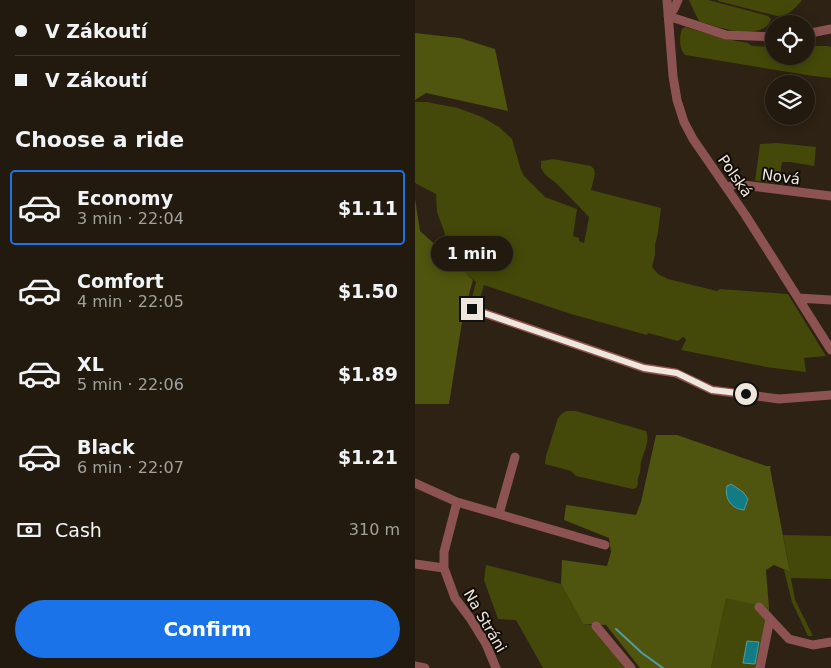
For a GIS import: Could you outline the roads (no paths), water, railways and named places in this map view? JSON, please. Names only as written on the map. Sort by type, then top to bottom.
[{"type":"street","name":"Polská","points":[[667,0],[677,100],[684,122],[693,139],[727,188],[831,350]]},
{"type":"street","points":[[678,0],[668,16],[726,34],[765,36]]},
{"type":"street","points":[[815,32],[831,28]]},
{"type":"street","name":"Nová","points":[[727,188],[735,184],[831,196]]},
{"type":"street","points":[[797,298],[831,300]]},
{"type":"street","points":[[472,309],[644,368],[677,373],[712,390],[779,399],[831,395]]},
{"type":"street","points":[[499,514],[515,457]]},
{"type":"street","points":[[415,483],[457,502],[605,545]]},
{"type":"street","name":"Na Stráni","points":[[457,502],[444,552],[443,568],[455,598],[471,618],[486,644],[496,668]]},
{"type":"street","points":[[415,564],[443,568]]},
{"type":"street","points":[[759,607],[789,639],[813,645],[831,642]]},
{"type":"street","points":[[760,668],[769,619]]},
{"type":"street","points":[[596,626],[631,668]]},
{"type":"street","points":[[415,666],[425,668]]},
{"type":"water","points":[[731,484],[743,492],[748,499],[744,510],[736,508],[728,499],[727,486]]},
{"type":"water","points":[[747,641],[759,642],[755,664],[743,663]]},
{"type":"waterway","points":[[616,629],[642,653],[663,668]]}]
